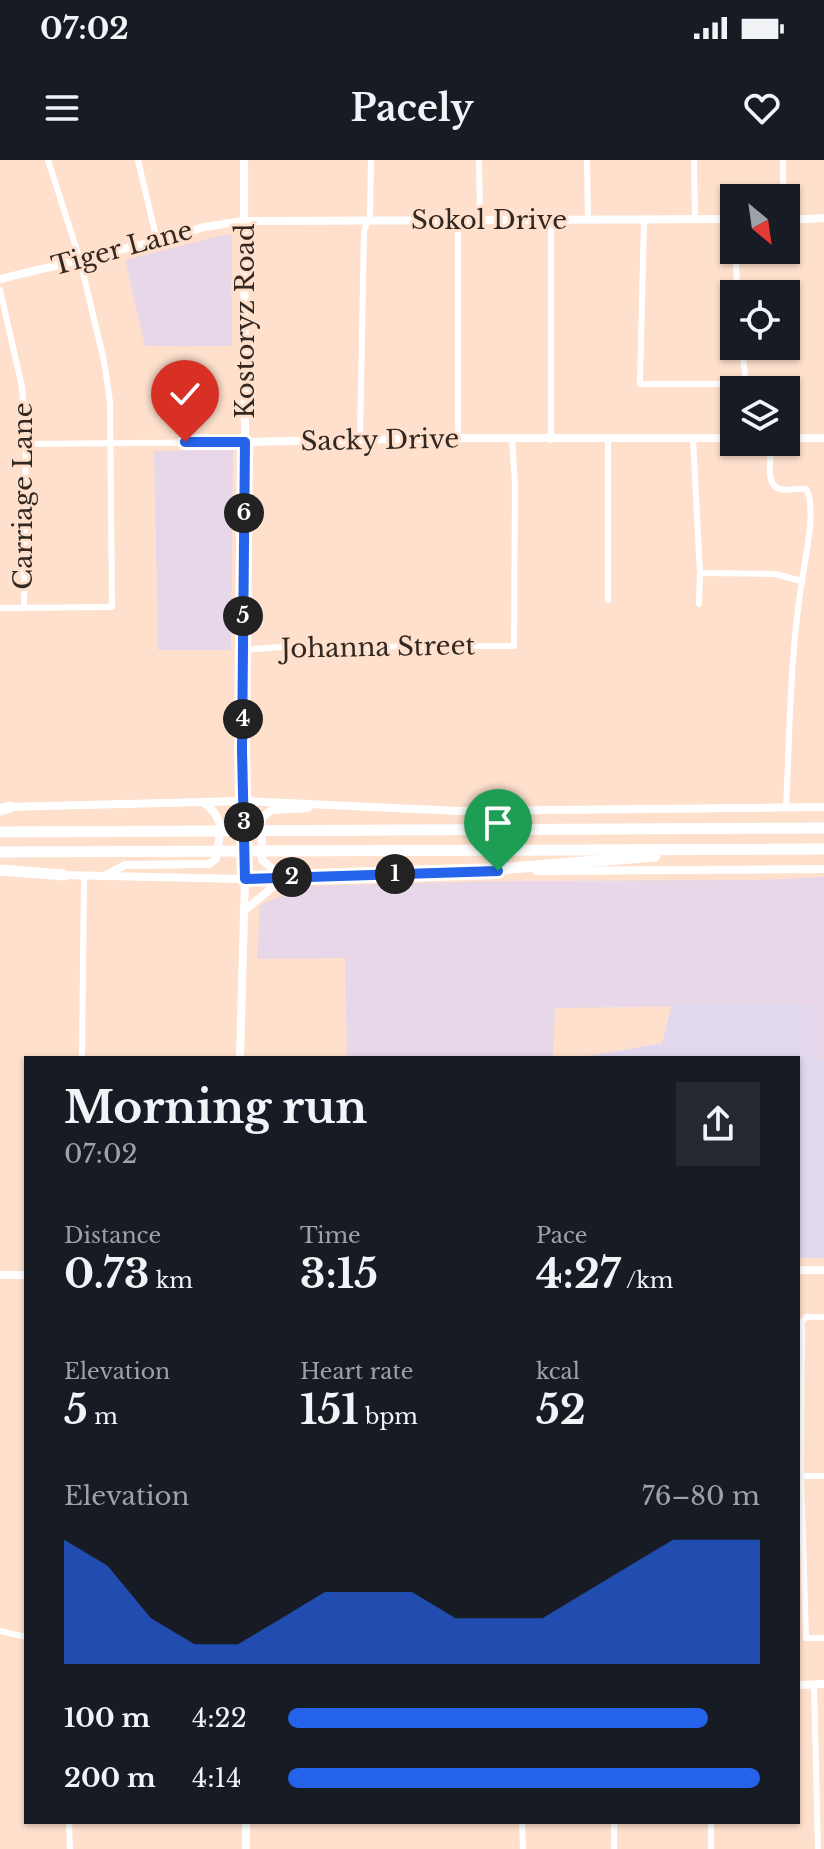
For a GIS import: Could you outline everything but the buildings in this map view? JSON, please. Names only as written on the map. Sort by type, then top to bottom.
[{"type":"highway","points":[[0,832],[824,828]]},
{"type":"highway","points":[[476,871],[576,861],[775,849]]},
{"type":"highway","points":[[0,852],[824,849]]},
{"type":"highway","points":[[0,872],[64,875]]},
{"type":"main road","name":"Kostoryz Road","points":[[240,1056],[245,879],[244,160]]},
{"type":"main road","points":[[800,219],[824,218]]},
{"type":"main road","name":"Sokol Drive","points":[[244,221],[720,219]]},
{"type":"main road","name":"Tiger Lane","points":[[0,279],[204,227],[244,221]]},
{"type":"main road","name":"Sacky Drive","points":[[245,442],[720,438]]},
{"type":"main road","points":[[800,438],[824,438]]},
{"type":"main road","points":[[3,808],[202,801],[369,805],[458,811],[824,807]]},
{"type":"main road","points":[[106,875],[125,865],[209,864],[216,859],[221,823],[217,812],[202,801]]},
{"type":"main road","points":[[291,877],[274,870],[262,860],[261,819],[271,810],[369,805]]},
{"type":"main road","points":[[64,875],[245,879],[476,871],[824,869]]},
{"type":"main road","points":[[244,911],[280,881],[291,877]]},
{"type":"main road","points":[[800,1270],[824,1270]]},
{"type":"main road","points":[[0,1275],[24,1275]]},
{"type":"main road","points":[[246,1824],[246,1849]]},
{"type":"street","points":[[0,608],[112,607],[110,402],[104,361],[80,260],[48,160]]},
{"type":"street","points":[[138,160],[157,241]]},
{"type":"street","points":[[360,439],[364,231],[370,214],[371,160]]},
{"type":"street","points":[[479,160],[480,220]]},
{"type":"street","points":[[587,160],[588,220]]},
{"type":"street","points":[[694,160],[695,219]]},
{"type":"street","points":[[783,160],[783,184]]},
{"type":"street","points":[[458,220],[458,438]]},
{"type":"street","points":[[551,220],[551,440]]},
{"type":"street","points":[[644,220],[640,384],[746,384],[743,360]]},
{"type":"street","name":"Carriage Lane","points":[[0,290],[22,387],[26,444],[24,608]]},
{"type":"street","points":[[608,439],[608,600]]},
{"type":"street","points":[[693,439],[699,604]]},
{"type":"street","name":"Johanna Street","points":[[243,650],[281,647],[514,646],[515,483],[512,440]]},
{"type":"street","name":"Sacky Drive","points":[[26,444],[245,442]]},
{"type":"street","points":[[771,456],[772,484],[785,490],[806,489],[809,494],[807,551],[794,649],[786,808]]},
{"type":"street","points":[[700,573],[775,574],[802,581]]},
{"type":"street","points":[[82,1056],[84,875]]},
{"type":"street","points":[[824,1317],[806,1317],[802,1322],[800,1476],[806,1638],[824,1638]]},
{"type":"street","points":[[800,1476],[824,1476]]},
{"type":"street","points":[[0,1631],[24,1637]]},
{"type":"street","points":[[818,1849],[819,1684]]},
{"type":"street","points":[[69,1824],[70,1849]]},
{"type":"street","points":[[522,1824],[523,1849]]},
{"type":"street","points":[[614,1824],[614,1849]]},
{"type":"street","points":[[711,1824],[711,1849]]},
{"type":"shaded area","points":[[228,234],[232,237],[232,346],[145,346],[125,260]]},
{"type":"shaded area","points":[[233,450],[231,650],[158,650],[154,451]]},
{"type":"shaded area","points":[[824,877],[824,1061],[814,1061],[814,1005],[555,1008],[553,1056],[347,1056],[345,958],[257,959],[260,905],[305,886],[502,881]]},
{"type":"shaded area","points":[[672,1005],[814,1005],[814,1061],[824,1061],[824,1258],[800,1258],[800,1056],[588,1056],[662,1043]]},
{"type":"route","points":[[185,442],[245,442],[242,750],[245,879],[498,871]]}]
